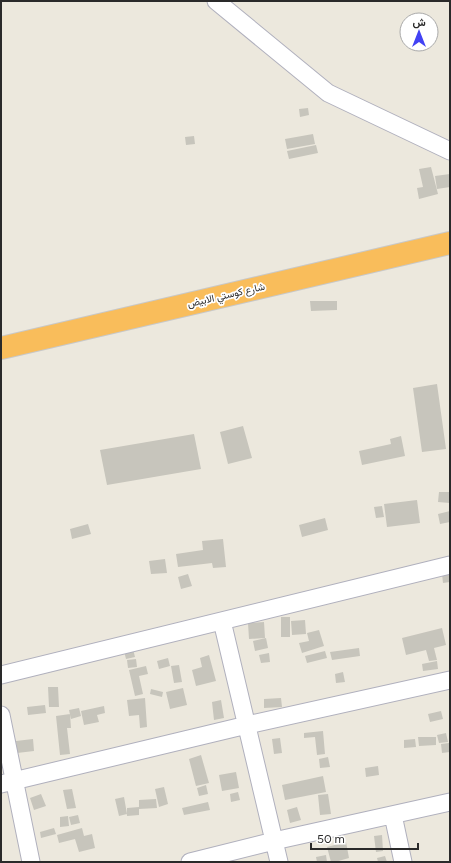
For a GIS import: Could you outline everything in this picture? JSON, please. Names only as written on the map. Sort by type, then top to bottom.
[{"type":"highway","name":"شارع كوستي الابيض","points":[[1,348],[450,243]]},
{"type":"street","points":[[216,1],[328,93],[450,151]]},
{"type":"street","points":[[1,675],[450,565]]},
{"type":"street","points":[[222,621],[279,862]]},
{"type":"street","points":[[8,782],[247,725],[450,680]]},
{"type":"street","points":[[1,715],[8,782],[30,862]]},
{"type":"street","points":[[190,862],[274,841],[450,802]]},
{"type":"street","points":[[393,815],[403,862]]},
{"type":"building","points":[[308,108],[309,115],[300,117],[299,109]]},
{"type":"building","points":[[313,134],[315,144],[287,149],[285,139]]},
{"type":"building","points":[[194,136],[195,144],[186,145],[185,137]]},
{"type":"building","points":[[316,145],[318,153],[289,159],[287,151]]},
{"type":"building","points":[[431,167],[438,194],[419,199],[417,188],[423,187],[419,169]]},
{"type":"building","points":[[450,174],[450,187],[437,189],[435,176]]},
{"type":"building","points":[[310,301],[337,301],[337,310],[311,311]]},
{"type":"building","points":[[437,384],[446,449],[422,452],[413,388]]},
{"type":"building","points":[[243,426],[252,458],[228,464],[220,432]]},
{"type":"building","points":[[194,434],[201,469],[107,485],[100,450]]},
{"type":"building","points":[[401,436],[405,456],[362,465],[359,451],[391,444],[390,439]]},
{"type":"building","points":[[439,492],[450,492],[450,503],[438,502]]},
{"type":"building","points":[[417,500],[420,523],[387,527],[384,504]]},
{"type":"building","points":[[382,506],[384,517],[376,518],[374,507]]},
{"type":"building","points":[[450,511],[450,522],[440,524],[438,514]]},
{"type":"building","points":[[325,518],[328,530],[302,537],[299,525]]},
{"type":"building","points":[[88,524],[91,534],[72,539],[70,529]]},
{"type":"building","points":[[223,539],[226,567],[213,568],[212,563],[178,567],[176,554],[203,550],[202,541]]},
{"type":"building","points":[[165,559],[167,573],[151,574],[149,561]]},
{"type":"building","points":[[450,573],[450,582],[443,583],[442,574]]},
{"type":"building","points":[[188,574],[192,586],[181,589],[178,577]]},
{"type":"building","points":[[281,617],[290,617],[290,637],[281,637]]},
{"type":"building","points":[[305,620],[306,634],[292,635],[291,621]]},
{"type":"building","points":[[264,622],[265,638],[249,639],[248,623]]},
{"type":"building","points":[[442,628],[446,645],[434,648],[437,660],[429,661],[426,650],[406,655],[402,638]]},
{"type":"building","points":[[319,630],[324,646],[302,653],[299,643],[309,641],[307,633]]},
{"type":"building","points":[[266,638],[268,648],[255,651],[253,641]]},
{"type":"building","points":[[359,648],[360,656],[332,660],[330,652]]},
{"type":"building","points":[[133,649],[135,657],[126,659],[124,651]]},
{"type":"building","points":[[325,651],[327,658],[307,663],[305,656]]},
{"type":"building","points":[[269,653],[270,662],[261,663],[259,655]]},
{"type":"building","points":[[209,655],[216,681],[196,686],[192,670],[202,667],[200,658]]},
{"type":"building","points":[[168,658],[170,666],[159,669],[157,661]]},
{"type":"building","points":[[136,659],[137,667],[128,668],[127,660]]},
{"type":"building","points":[[437,661],[438,669],[423,671],[422,664]]},
{"type":"building","points":[[179,665],[182,682],[174,683],[171,666]]},
{"type":"building","points":[[146,666],[148,674],[139,676],[143,694],[135,696],[129,670]]},
{"type":"building","points":[[343,672],[345,682],[336,683],[335,674]]},
{"type":"building","points":[[48,687],[58,687],[59,707],[49,707]]},
{"type":"building","points":[[183,688],[187,705],[170,709],[166,692]]},
{"type":"building","points":[[151,689],[163,692],[162,697],[150,694]]},
{"type":"building","points":[[145,698],[147,727],[140,728],[139,715],[129,716],[127,700]]},
{"type":"building","points":[[281,698],[282,707],[264,708],[264,699]]},
{"type":"building","points":[[221,700],[224,718],[214,720],[212,702]]},
{"type":"building","points":[[45,705],[46,713],[28,715],[27,707]]},
{"type":"building","points":[[104,706],[105,713],[97,715],[99,722],[84,725],[81,711]]},
{"type":"building","points":[[79,708],[81,716],[71,719],[69,710]]},
{"type":"building","points":[[441,711],[443,719],[430,722],[428,714]]},
{"type":"building","points":[[70,714],[71,728],[67,728],[70,754],[60,755],[56,716]]},
{"type":"building","points":[[323,731],[325,754],[317,755],[315,737],[304,738],[304,733]]},
{"type":"building","points":[[446,733],[448,742],[439,743],[437,735]]},
{"type":"building","points":[[418,737],[436,737],[436,745],[419,746]]},
{"type":"building","points":[[280,738],[282,753],[274,754],[272,739]]},
{"type":"building","points":[[33,739],[34,751],[17,753],[16,741]]},
{"type":"building","points":[[415,739],[416,747],[404,748],[404,740]]},
{"type":"building","points":[[449,743],[450,752],[442,753],[441,744]]},
{"type":"building","points":[[201,755],[209,783],[196,786],[189,759]]},
{"type":"building","points":[[328,757],[330,767],[320,768],[319,759]]},
{"type":"building","points":[[378,766],[379,775],[366,777],[365,768]]},
{"type":"building","points":[[236,772],[239,788],[222,791],[219,775]]},
{"type":"building","points":[[323,776],[326,792],[285,800],[282,785]]},
{"type":"building","points":[[206,785],[208,794],[199,796],[197,788]]},
{"type":"building","points":[[164,787],[168,804],[159,807],[155,789]]},
{"type":"building","points":[[72,789],[76,808],[67,809],[63,790]]},
{"type":"building","points":[[238,792],[240,800],[231,802],[230,794]]},
{"type":"building","points":[[41,794],[46,806],[34,810],[30,798]]},
{"type":"building","points":[[328,794],[331,814],[320,815],[318,795]]},
{"type":"building","points":[[124,797],[127,814],[119,816],[115,799]]},
{"type":"building","points":[[156,799],[157,808],[139,809],[139,815],[127,816],[127,808],[139,807],[139,800]]},
{"type":"building","points":[[208,802],[210,810],[184,815],[182,808]]},
{"type":"building","points":[[297,807],[301,820],[290,823],[287,810]]},
{"type":"building","points":[[78,815],[80,823],[71,825],[69,817]]},
{"type":"building","points":[[68,816],[69,826],[60,827],[60,817]]},
{"type":"building","points":[[54,828],[56,834],[41,838],[40,832]]},
{"type":"building","points":[[82,828],[84,836],[92,834],[95,848],[79,852],[75,839],[59,843],[57,835]]},
{"type":"building","points":[[382,835],[383,851],[376,852],[374,836]]},
{"type":"building","points":[[346,842],[349,858],[331,862],[327,847]]},
{"type":"building","points":[[326,855],[327,862],[317,862],[316,857]]},
{"type":"building","points":[[385,856],[387,862],[378,862],[377,858]]}]
